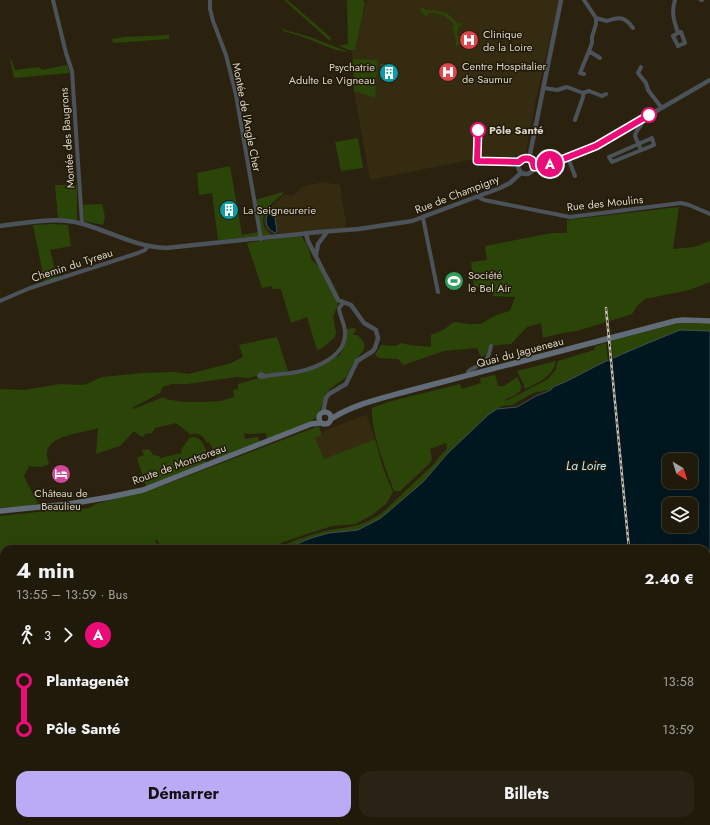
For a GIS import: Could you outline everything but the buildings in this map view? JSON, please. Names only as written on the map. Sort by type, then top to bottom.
[{"type":"main road","name":"Quai du Jagueneau","points":[[328,414],[338,414],[366,403],[408,391],[470,376],[675,321],[710,321]]},
{"type":"main road","points":[[328,414],[328,424],[324,425],[319,421],[320,415],[328,414]]},
{"type":"main road","name":"Route de Montsoreau","points":[[0,511],[69,504],[143,490],[319,421]]},
{"type":"street","name":"Montée des Baugrons","points":[[53,0],[73,79],[73,106],[82,223]]},
{"type":"street","name":"Montée de l'Angle Cher","points":[[210,0],[210,9],[213,21],[226,55],[236,95],[261,239]]},
{"type":"street","points":[[529,159],[561,0]]},
{"type":"street","points":[[584,0],[599,19],[608,21],[616,17],[620,17],[628,21],[633,28]]},
{"type":"street","points":[[675,0],[672,8],[672,17],[678,33]]},
{"type":"street","points":[[584,74],[580,73],[590,51],[592,37],[599,19]]},
{"type":"street","points":[[590,51],[600,58]]},
{"type":"street","points":[[641,67],[638,73],[646,83],[648,90],[662,107]]},
{"type":"street","points":[[534,167],[543,167],[596,146],[710,80]]},
{"type":"street","points":[[544,88],[557,90],[566,87],[583,93],[589,92],[602,96],[606,94]]},
{"type":"street","points":[[574,120],[583,97],[583,93]]},
{"type":"street","points":[[641,120],[642,125],[635,133],[641,150]]},
{"type":"street","points":[[652,138],[654,145],[612,162],[609,157],[638,144],[652,138]]},
{"type":"street","points":[[568,158],[576,176]]},
{"type":"street","points":[[522,159],[529,159],[533,162],[534,167],[530,173],[524,174],[521,173],[518,168],[519,162],[522,159]]},
{"type":"street","name":"Rue de Champigny","points":[[306,234],[347,230],[412,221],[423,218],[510,183],[521,173]]},
{"type":"street","name":"Rue des Moulins","points":[[478,197],[484,200],[570,217],[682,203],[710,214]]},
{"type":"street","points":[[423,218],[438,292]]},
{"type":"street","points":[[0,226],[43,221],[82,223],[148,246],[170,248],[306,234],[308,241],[338,300],[351,306],[364,323],[373,328],[378,338],[373,351],[357,361],[346,384],[329,394],[326,402],[328,414]]},
{"type":"street","points":[[316,256],[318,244],[327,232]]},
{"type":"street","name":"Chemin du Tyreau","points":[[0,301],[30,288],[138,253],[145,250],[148,246]]},
{"type":"street","points":[[264,375],[304,370],[321,363],[340,351],[346,335],[346,328],[339,308],[343,303]]},
{"type":"street","points":[[470,376],[468,372],[470,370],[486,362],[491,346]]},
{"type":"shaded area","name":"Centre Hospitalier de Saumur","points":[[367,0],[559,0],[535,104],[526,154],[517,159],[485,157],[370,180],[354,92],[352,52]]},
{"type":"shaded area","points":[[323,182],[340,185],[346,223],[345,228],[272,234],[266,229],[263,220],[265,214],[271,206],[285,194],[291,196],[298,192],[301,187]]},
{"type":"shaded area","points":[[366,413],[375,439],[324,459],[315,438],[322,435],[324,431],[365,415]]},
{"type":"green space","points":[[284,0],[291,3],[330,37],[331,40],[330,41]]},
{"type":"green space","points":[[347,0],[363,0],[365,3],[355,50],[349,50],[339,46],[348,44]]},
{"type":"green space","points":[[424,7],[424,10],[439,11],[451,16],[458,24],[461,22],[462,26],[458,28],[457,35],[463,40],[456,47],[452,27],[454,25],[446,17],[440,14],[428,13],[428,16],[424,15],[420,10]]},
{"type":"green space","points":[[282,29],[310,37],[347,52],[336,50],[283,31]]},
{"type":"green space","points":[[169,35],[169,39],[113,43],[112,39],[124,37]]},
{"type":"green space","points":[[10,59],[15,70],[39,67],[42,70],[67,65],[70,73],[14,78]]},
{"type":"green space","points":[[353,59],[378,60],[375,98],[354,91]]},
{"type":"green space","points":[[358,138],[363,168],[341,171],[335,142]]},
{"type":"green space","points":[[230,166],[242,235],[258,232],[259,236],[218,240],[212,193],[199,195],[197,173]]},
{"type":"green space","points":[[55,185],[77,185],[77,221],[58,218]]},
{"type":"green space","points":[[283,192],[283,194],[268,207],[263,218],[263,224],[271,235],[262,236],[255,200]]},
{"type":"green space","points":[[102,204],[105,217],[103,225],[84,221],[83,205]]},
{"type":"green space","points":[[679,207],[673,249],[695,247],[710,241],[710,282],[689,290],[645,299],[637,306],[632,314],[577,331],[543,338],[541,323],[527,327],[511,344],[489,346],[486,355],[481,357],[477,348],[444,351],[403,365],[398,359],[379,358],[375,355],[381,345],[395,346],[402,343],[431,347],[431,335],[443,330],[454,322],[481,324],[496,315],[510,311],[515,297],[493,296],[492,287],[474,287],[471,262],[487,260],[485,246],[552,233],[567,233],[567,220]]},
{"type":"green space","points":[[33,225],[68,225],[71,246],[50,250],[57,278],[43,282],[44,279]]},
{"type":"green space","points":[[301,235],[309,249],[311,259],[330,278],[338,294],[339,301],[333,317],[336,332],[335,337],[322,348],[317,350],[307,317],[291,323],[281,289],[273,289],[271,286],[262,288],[247,243]]},
{"type":"green space","points":[[681,323],[710,324],[710,331],[680,330],[613,358],[610,341]]},
{"type":"green space","points":[[347,329],[356,329],[353,335],[357,335],[364,343],[361,354],[352,365],[346,377],[331,388],[327,393],[315,419],[302,427],[267,440],[266,433],[244,433],[245,439],[258,437],[260,442],[218,459],[209,442],[207,443],[200,434],[189,435],[189,433],[176,423],[155,428],[152,433],[145,434],[144,437],[134,431],[120,446],[96,454],[98,428],[69,435],[54,441],[50,446],[47,453],[49,464],[41,467],[29,466],[24,476],[38,503],[30,506],[0,508],[0,389],[24,390],[60,384],[84,385],[102,377],[143,373],[174,372],[189,374],[231,363],[243,357],[239,345],[277,337],[288,371],[267,374],[259,373],[257,376],[248,378],[236,377],[187,384],[172,384],[163,387],[160,393],[132,408],[133,409],[164,397],[165,399],[184,402],[221,401],[234,397],[233,390],[238,389],[238,384],[259,378],[287,375],[340,355],[346,340]]},
{"type":"green space","points":[[606,343],[608,361],[567,382],[553,387],[552,389],[533,393],[512,405],[502,406],[488,415],[448,453],[423,482],[381,518],[358,530],[329,533],[294,545],[286,545],[310,535],[351,527],[375,518],[433,465],[447,449],[446,443],[430,449],[432,459],[430,463],[400,491],[394,491],[376,439],[372,418],[372,408],[388,402],[460,384],[462,389],[481,383],[480,378],[495,375],[498,386],[504,386],[517,377],[520,382],[521,389],[518,394],[506,399],[506,401],[548,379],[556,369],[558,361],[594,350],[596,346]]},
{"type":"green space","points":[[556,361],[552,371],[544,379],[525,389],[517,371]]},
{"type":"green space","points":[[319,426],[322,435],[315,438],[324,459],[375,439],[383,468],[393,492],[386,504],[372,515],[355,524],[332,526],[283,542],[278,545],[159,545],[158,541],[155,539],[157,545],[0,545],[0,516],[89,508],[96,504],[159,487]]},
{"type":"green space","points":[[194,437],[200,439],[205,447],[208,456],[204,458],[206,463],[146,486],[137,458],[144,455],[142,450],[149,450],[153,455],[159,456],[160,458],[182,453],[181,450],[189,438]]},
{"type":"water","points":[[271,210],[274,212],[277,231],[275,233],[269,228],[266,222],[268,213]]},
{"type":"water","name":"La Loire","points":[[680,330],[710,331],[710,545],[294,545],[329,533],[358,530],[381,518],[423,482],[448,453],[488,415],[497,409],[517,407],[600,364]]},
{"type":"railway","points":[[606,308],[629,545]]},
{"type":"bus line","name":"A","points":[[478,130],[477,161],[519,162],[522,159],[527,158],[532,160],[534,167],[543,167],[586,151],[649,115]]},
{"type":"place","name":"Clinique de la Loire","points":[[469,40]]},
{"type":"place","name":"Centre Hospitalier de Saumur","points":[[448,72]]},
{"type":"place","name":"Psychatrie Adulte Le Vigneau","points":[[389,73]]},
{"type":"place","name":"Pôle Santé","points":[[478,130]]},
{"type":"place","name":"La Seigneurerie","points":[[229,210]]},
{"type":"place","name":"Société le Bel Air","points":[[454,281]]},
{"type":"place","name":"Château de Beaulieu","points":[[61,474]]}]
